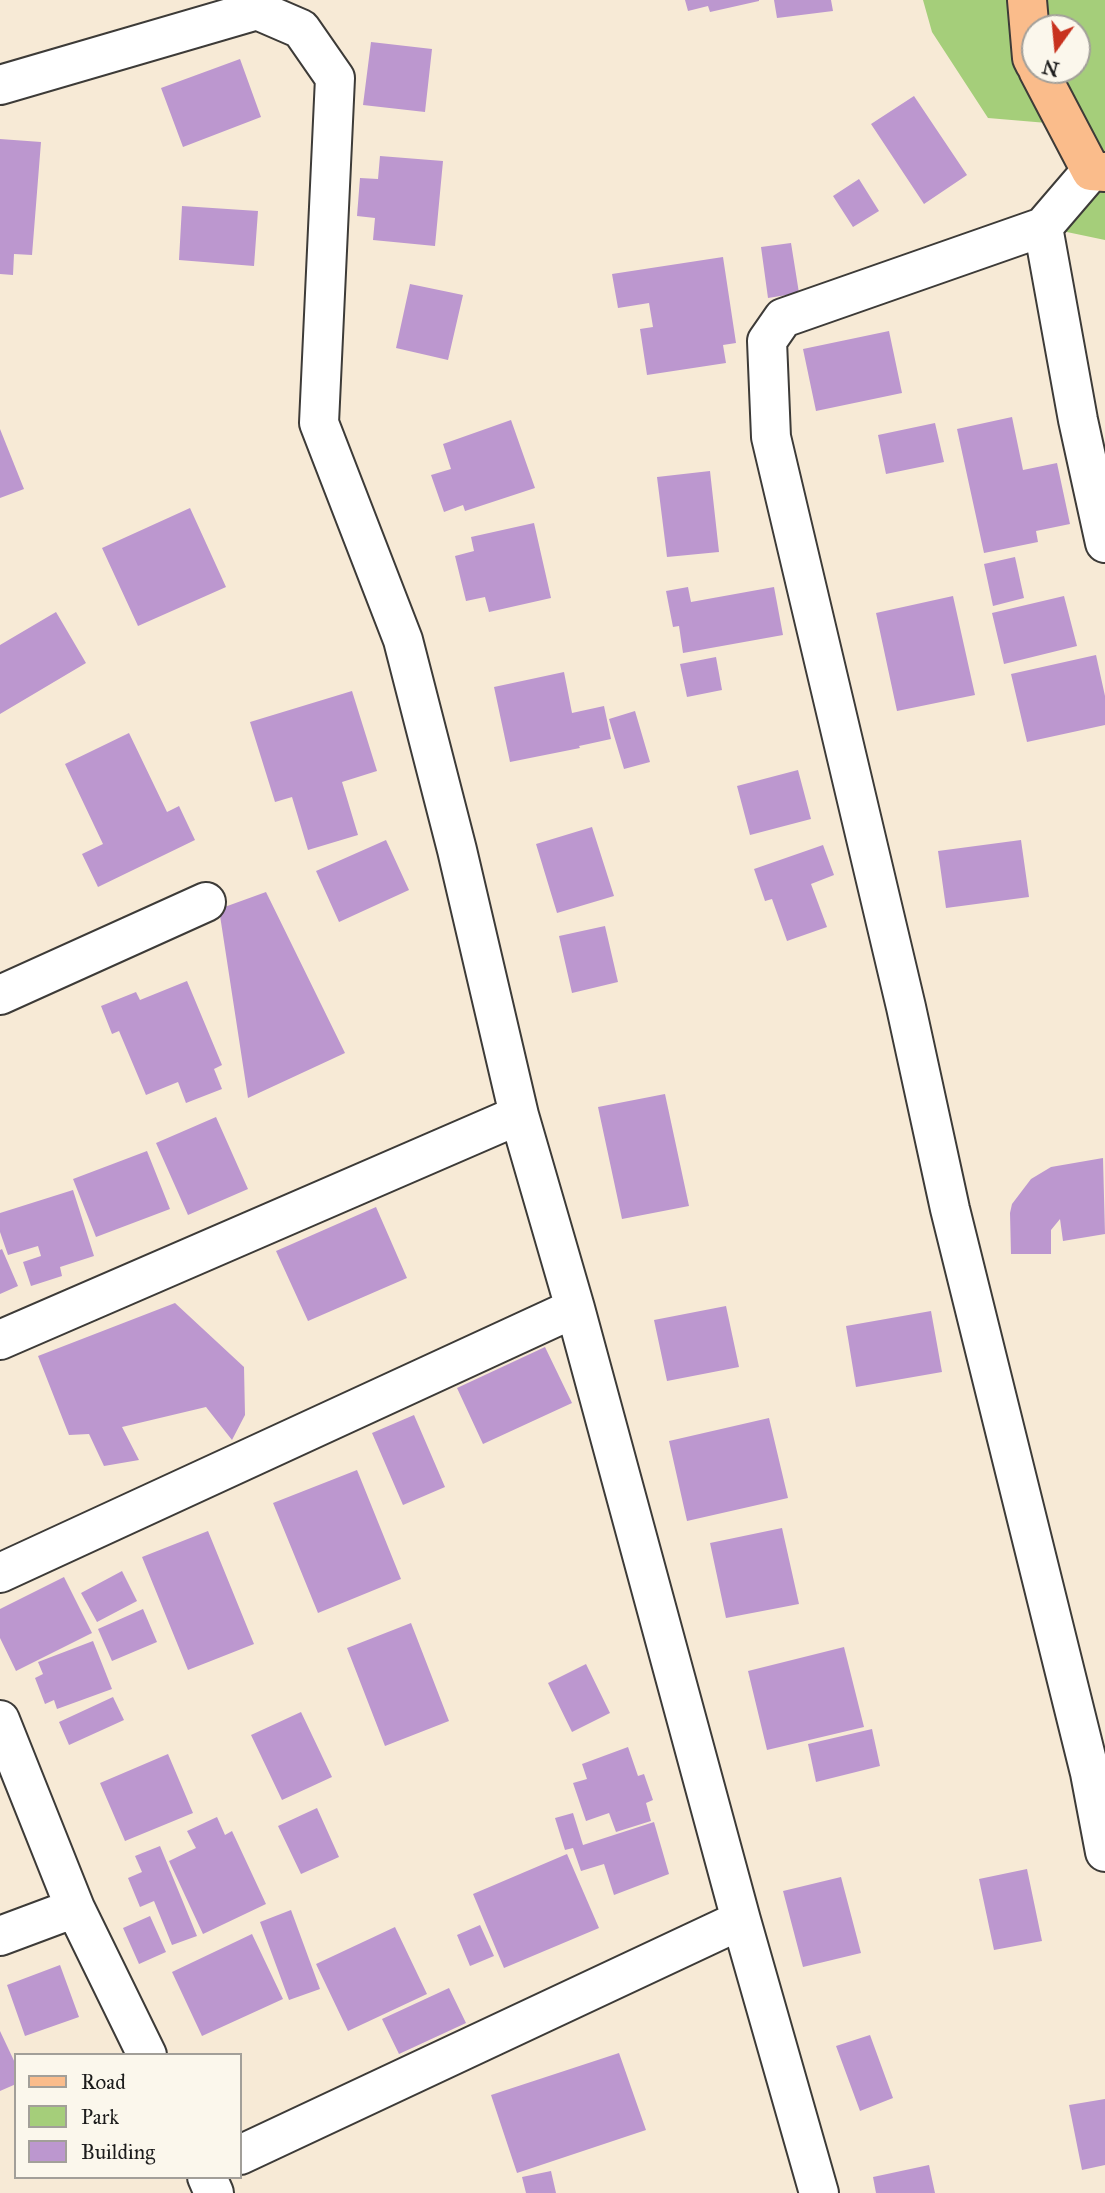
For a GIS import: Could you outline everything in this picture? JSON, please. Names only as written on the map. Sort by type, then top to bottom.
[{"type":"main road","points":[[1046,84],[1098,172]]},
{"type":"street","points":[[0,85],[257,10],[301,29],[335,78],[319,423],[402,640],[457,850],[519,1115],[575,1308],[741,1920],[819,2193]]},
{"type":"street","points":[[1098,172],[1042,227],[783,318],[768,341],[771,437],[906,1007],[950,1209],[1090,1773],[1105,1852]]},
{"type":"street","points":[[1042,227],[1105,543]]},
{"type":"street","points":[[0,995],[206,902]]},
{"type":"street","points":[[0,1340],[519,1115]]},
{"type":"street","points":[[0,1573],[575,1308]]},
{"type":"street","points":[[0,1720],[75,1908],[146,2053]]},
{"type":"street","points":[[0,1936],[75,1908]]},
{"type":"street","points":[[242,2154],[741,1920]]},
{"type":"green space","points":[[923,0],[1105,0],[1105,240],[1043,227],[1091,171],[1059,124],[988,118],[932,32]]},
{"type":"building","points":[[685,0],[759,1],[710,12],[708,6],[688,11]]},
{"type":"building","points":[[774,0],[831,0],[833,11],[777,18]]},
{"type":"building","points":[[371,42],[432,49],[425,112],[363,105]]},
{"type":"building","points":[[240,59],[261,117],[183,147],[161,88]]},
{"type":"building","points":[[914,96],[967,175],[924,204],[871,124]]},
{"type":"building","points":[[0,139],[41,142],[32,255],[14,254],[13,275],[0,274]]},
{"type":"building","points":[[380,156],[443,161],[435,246],[373,240],[375,218],[357,216],[360,178],[378,179]]},
{"type":"building","points":[[859,179],[879,211],[853,227],[833,196]]},
{"type":"building","points":[[182,206],[258,211],[254,266],[179,260]]},
{"type":"building","points":[[791,243],[799,293],[768,298],[761,247]]},
{"type":"building","points":[[723,257],[736,343],[723,345],[726,363],[647,375],[640,329],[653,327],[649,303],[618,308],[612,274]]},
{"type":"building","points":[[410,284],[463,295],[448,360],[396,348]]},
{"type":"building","points":[[889,331],[902,393],[816,411],[803,349]]},
{"type":"building","points":[[1012,417],[1023,470],[1057,463],[1070,524],[1036,531],[1038,542],[984,553],[957,429]]},
{"type":"building","points":[[511,420],[535,488],[465,511],[463,505],[444,512],[431,475],[451,469],[443,444]]},
{"type":"building","points":[[935,423],[944,462],[886,474],[878,435]]},
{"type":"building","points":[[0,429],[24,489],[0,498]]},
{"type":"building","points":[[710,471],[719,552],[667,557],[657,477]]},
{"type":"building","points":[[190,508],[226,587],[138,626],[102,548]]},
{"type":"building","points":[[534,523],[551,598],[489,612],[485,597],[466,601],[455,556],[474,551],[471,537]]},
{"type":"building","points":[[1015,557],[1024,598],[993,606],[984,564]]},
{"type":"building","points":[[688,587],[691,602],[774,587],[783,635],[683,653],[679,626],[673,627],[666,591]]},
{"type":"building","points":[[953,596],[975,695],[897,711],[876,613]]},
{"type":"building","points":[[1064,596],[1077,646],[1004,664],[992,613]]},
{"type":"building","points":[[56,612],[86,663],[0,714],[0,645]]},
{"type":"building","points":[[1096,655],[1105,696],[1105,725],[1027,742],[1011,674]]},
{"type":"building","points":[[716,657],[722,690],[687,697],[680,664]]},
{"type":"building","points":[[564,672],[572,713],[604,706],[611,739],[510,762],[494,687]]},
{"type":"building","points":[[352,691],[377,771],[342,782],[358,835],[308,850],[292,797],[275,802],[250,722]]},
{"type":"building","points":[[635,711],[650,762],[624,769],[609,719]]},
{"type":"building","points":[[129,733],[167,812],[179,806],[195,840],[98,887],[82,854],[103,844],[65,764]]},
{"type":"building","points":[[798,770],[811,819],[750,835],[737,786]]},
{"type":"building","points":[[592,827],[614,896],[557,913],[536,844]]},
{"type":"building","points":[[386,840],[409,890],[339,922],[316,871]]},
{"type":"building","points":[[1021,840],[1029,897],[946,908],[938,851]]},
{"type":"building","points":[[823,845],[834,875],[811,884],[827,927],[787,941],[772,899],[765,901],[754,869]]},
{"type":"building","points":[[266,892],[345,1053],[248,1098],[219,909]]},
{"type":"building","points":[[605,926],[618,982],[572,993],[559,936]]},
{"type":"building","points":[[187,981],[222,1065],[214,1069],[222,1089],[186,1103],[178,1082],[146,1095],[119,1031],[112,1034],[101,1006],[136,992],[140,1000]]},
{"type":"building","points":[[665,1094],[689,1206],[622,1219],[598,1107]]},
{"type":"building","points":[[216,1117],[248,1189],[188,1215],[156,1143]]},
{"type":"building","points":[[147,1151],[170,1209],[96,1237],[73,1179]]},
{"type":"building","points":[[1103,1158],[1105,1234],[1063,1241],[1060,1219],[1051,1230],[1051,1254],[1011,1254],[1012,1204],[1031,1179],[1051,1167]]},
{"type":"building","points":[[73,1190],[94,1256],[60,1267],[62,1276],[31,1286],[23,1262],[41,1256],[38,1246],[8,1255],[0,1232],[0,1213]]},
{"type":"building","points":[[376,1207],[407,1278],[308,1321],[276,1251]]},
{"type":"building","points":[[2,1249],[18,1286],[0,1294],[0,1250]]},
{"type":"building","points":[[175,1303],[244,1367],[245,1415],[232,1440],[206,1407],[122,1427],[139,1460],[104,1466],[89,1434],[69,1435],[38,1356]]},
{"type":"building","points":[[726,1306],[739,1367],[667,1381],[654,1320]]},
{"type":"building","points":[[931,1311],[942,1372],[856,1387],[846,1326]]},
{"type":"building","points":[[545,1347],[572,1403],[483,1444],[457,1388]]},
{"type":"building","points":[[414,1415],[445,1487],[403,1505],[372,1433]]},
{"type":"building","points":[[769,1418],[788,1498],[687,1521],[669,1441]]},
{"type":"building","points":[[357,1470],[401,1579],[318,1613],[273,1503]]},
{"type":"building","points":[[782,1528],[799,1604],[726,1618],[710,1543]]},
{"type":"building","points":[[208,1531],[254,1644],[188,1670],[142,1557]]},
{"type":"building","points":[[122,1571],[137,1601],[97,1622],[81,1593]]},
{"type":"building","points":[[64,1577],[92,1633],[16,1671],[0,1638],[0,1609]]},
{"type":"building","points":[[143,1609],[157,1642],[112,1661],[98,1629]]},
{"type":"building","points":[[411,1623],[449,1721],[385,1746],[347,1648]]},
{"type":"building","points":[[93,1641],[112,1689],[57,1709],[54,1700],[45,1704],[35,1678],[43,1674],[38,1662]]},
{"type":"building","points":[[844,1647],[864,1727],[767,1750],[748,1671]]},
{"type":"building","points":[[586,1664],[610,1713],[572,1732],[548,1683]]},
{"type":"building","points":[[113,1697],[124,1720],[69,1745],[59,1722]]},
{"type":"building","points":[[301,1712],[332,1777],[282,1800],[251,1735]]},
{"type":"building","points":[[872,1729],[880,1766],[816,1782],[808,1744]]},
{"type":"building","points":[[628,1747],[638,1776],[644,1774],[653,1800],[646,1803],[651,1821],[616,1832],[609,1813],[586,1821],[573,1783],[587,1779],[582,1764]]},
{"type":"building","points":[[168,1754],[193,1813],[125,1841],[100,1783]]},
{"type":"building","points":[[317,1808],[339,1857],[301,1874],[278,1826]]},
{"type":"building","points":[[573,1813],[583,1845],[654,1822],[669,1874],[614,1895],[604,1864],[581,1871],[573,1848],[565,1850],[555,1818]]},
{"type":"building","points":[[217,1817],[225,1835],[232,1831],[266,1904],[203,1934],[169,1861],[196,1848],[187,1831]]},
{"type":"building","points":[[160,1846],[197,1936],[172,1945],[154,1901],[140,1907],[128,1878],[142,1872],[135,1856]]},
{"type":"building","points":[[567,1854],[599,1928],[504,1968],[473,1894]]},
{"type":"building","points":[[1027,1869],[1042,1941],[994,1950],[979,1879]]},
{"type":"building","points":[[841,1877],[861,1953],[803,1967],[783,1891]]},
{"type":"building","points":[[291,1910],[320,1989],[289,2000],[260,1922]]},
{"type":"building","points":[[150,1916],[166,1952],[139,1964],[123,1928]]},
{"type":"building","points":[[480,1925],[494,1956],[470,1966],[457,1935]]},
{"type":"building","points":[[395,1927],[427,1994],[348,2031],[316,1964]]},
{"type":"building","points":[[252,1934],[283,1999],[202,2036],[172,1972]]},
{"type":"building","points":[[60,1965],[79,2017],[25,2036],[7,1985]]},
{"type":"building","points":[[449,1988],[466,2023],[399,2054],[382,2019]]},
{"type":"building","points":[[0,2031],[14,2061],[14,2085],[0,2091]]},
{"type":"building","points":[[870,2035],[893,2098],[860,2111],[836,2046]]},
{"type":"building","points":[[619,2053],[646,2130],[517,2173],[491,2095]]},
{"type":"building","points":[[1105,2099],[1105,2165],[1082,2170],[1069,2105]]},
{"type":"building","points":[[929,2165],[935,2193],[876,2193],[873,2177]]},
{"type":"building","points":[[551,2171],[556,2193],[526,2193],[522,2177]]}]
